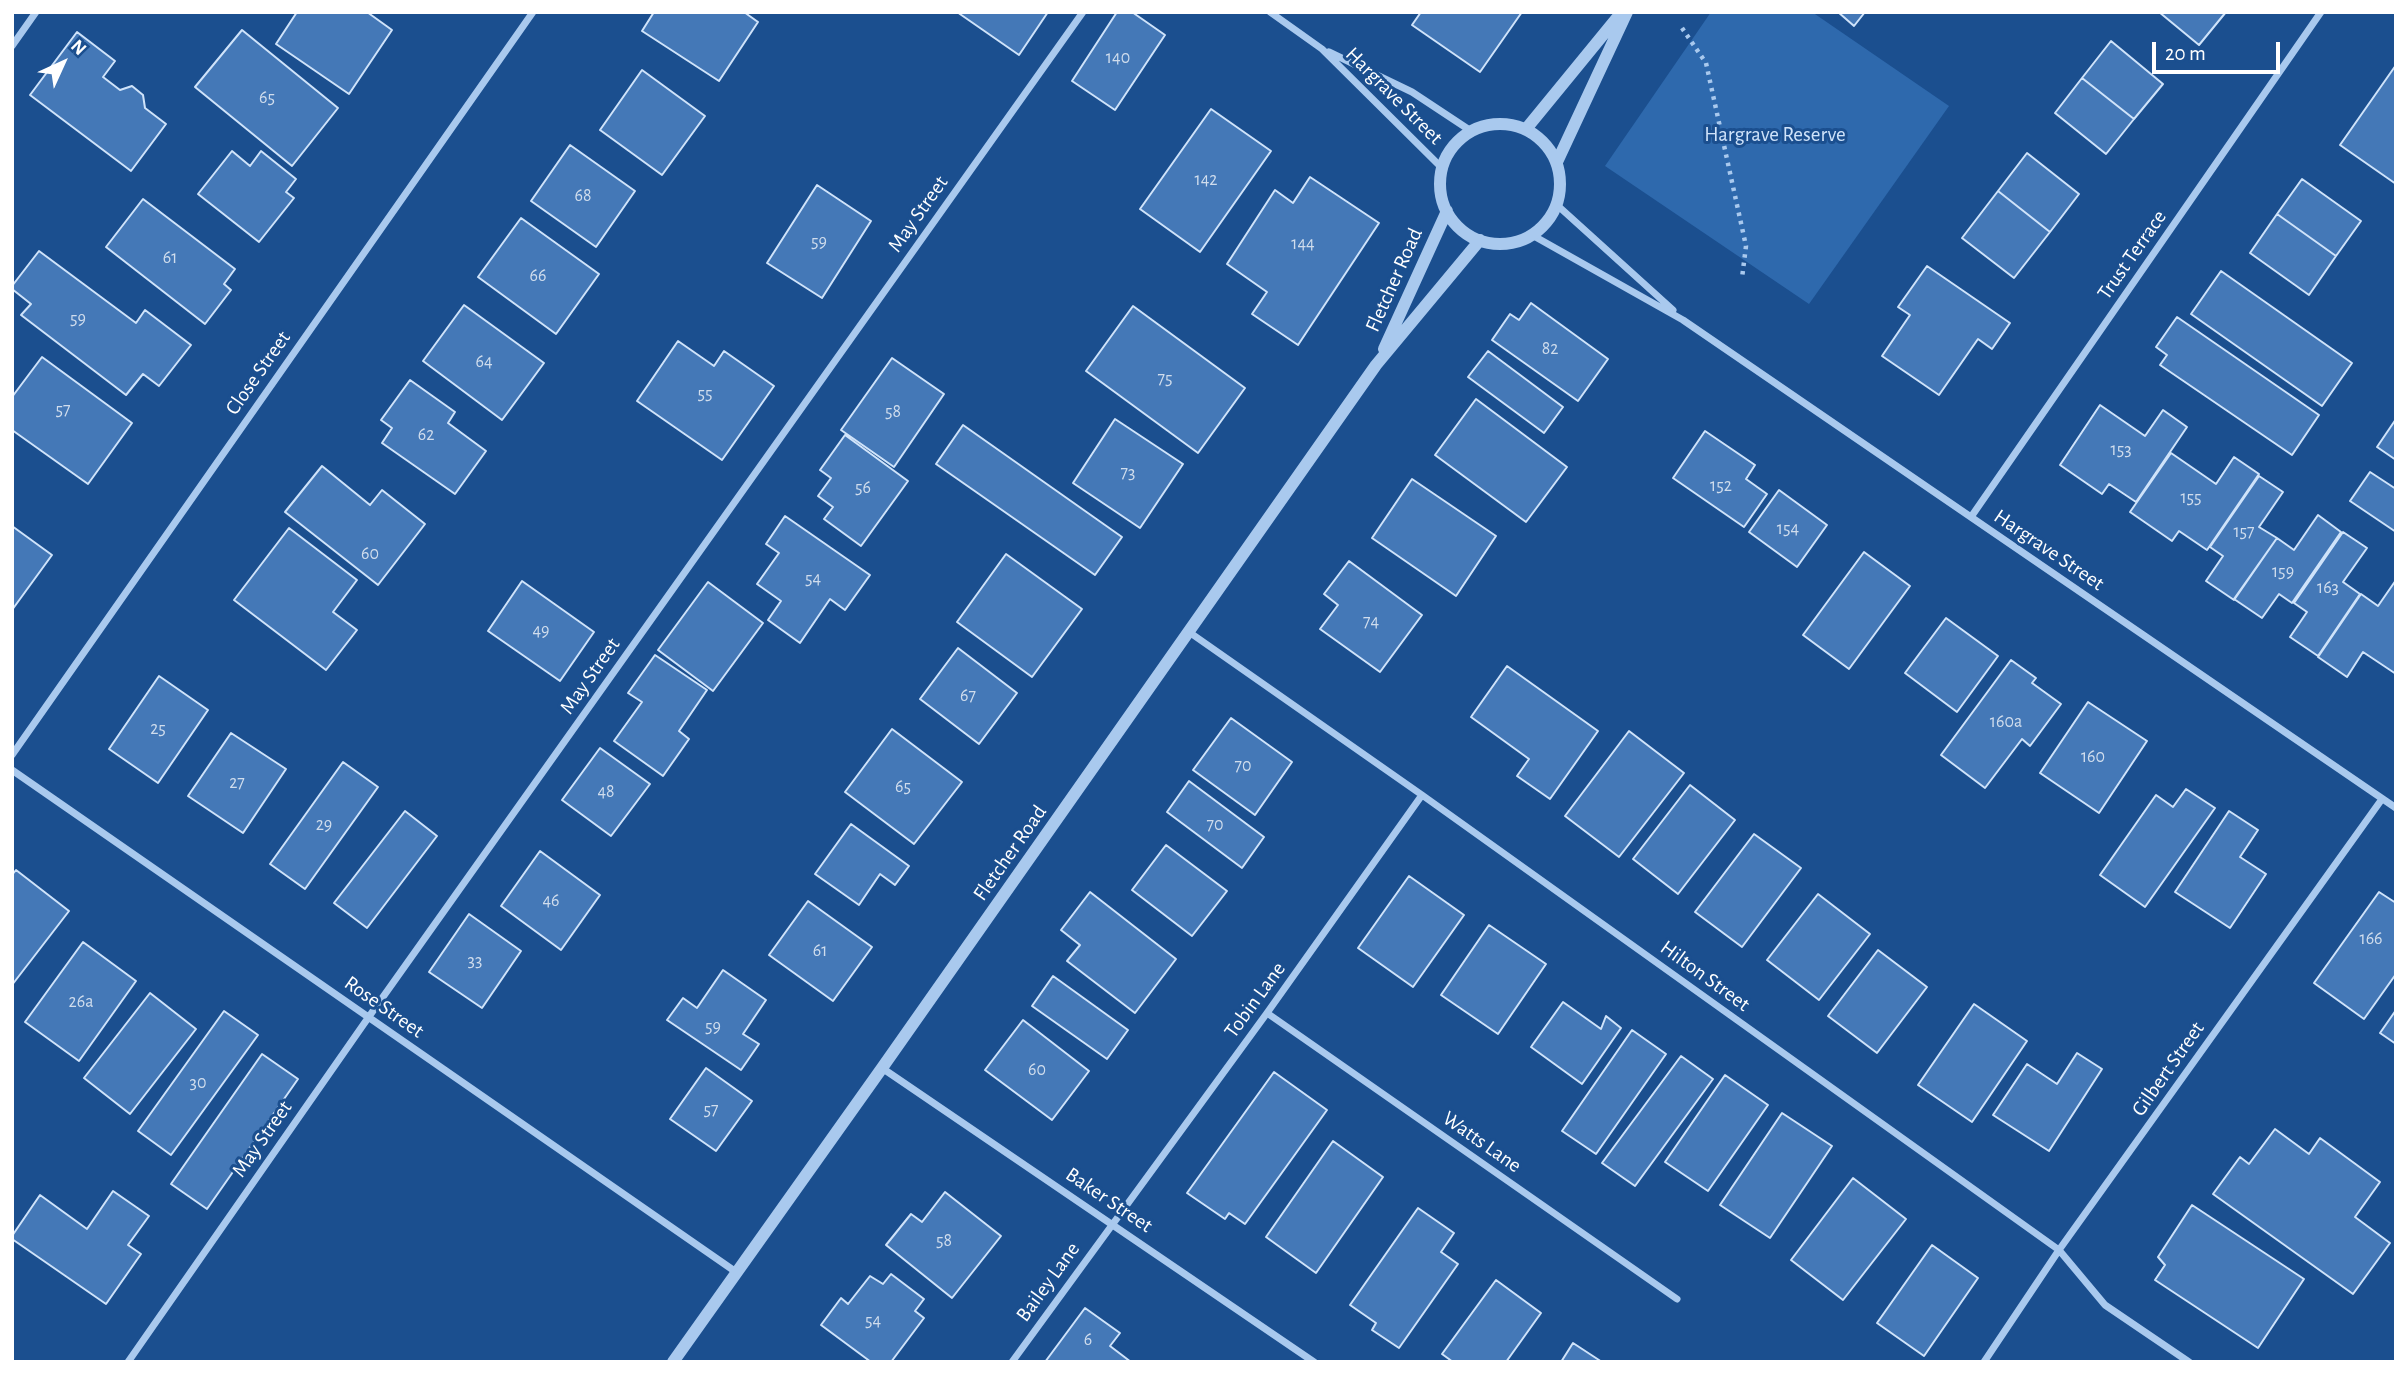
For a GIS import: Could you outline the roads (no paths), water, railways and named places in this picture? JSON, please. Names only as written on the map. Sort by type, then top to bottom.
[{"type":"street","points":[[12,46],[36,12]]},
{"type":"street","name":"Close Street","points":[[12,754],[533,12]]},
{"type":"street","name":"May Street","points":[[128,1362],[368,1017],[1083,12]]},
{"type":"street","name":"Hargrave Street","points":[[1270,12],[1322,48],[1412,92],[1471,131]]},
{"type":"street","points":[[1526,130],[1624,12]]},
{"type":"street","points":[[1557,162],[1624,12]]},
{"type":"street","name":"Trust Terrace","points":[[1971,517],[2321,12]]},
{"type":"street","name":"Hargrave Street","points":[[1322,48],[1441,168]]},
{"type":"street","points":[[1506,124],[1526,130],[1541,139],[1557,162],[1560,193],[1557,205],[1548,221],[1532,235],[1510,243],[1480,240],[1467,234],[1452,220],[1442,199],[1441,168],[1449,152],[1471,131],[1481,126],[1506,124]]},
{"type":"street","name":"Hargrave Street","points":[[1557,205],[1684,320]]},
{"type":"street","name":"Fletcher Road","points":[[1376,365],[1447,211]]},
{"type":"street","name":"Hargrave Street","points":[[1532,235],[1684,320],[2396,808]]},
{"type":"street","name":"Fletcher Road","points":[[673,1362],[1376,365],[1480,240]]},
{"type":"street","name":"Hilton Street","points":[[1189,632],[1422,795],[2059,1251],[2105,1305],[2189,1362]]},
{"type":"street","name":"Rose Street","points":[[12,770],[736,1272]]},
{"type":"street","name":"Tobin Lane","points":[[1112,1223],[1267,1013],[1422,795]]},
{"type":"street","name":"Gilbert Street","points":[[1984,1362],[2059,1251],[2382,799]]},
{"type":"street","name":"Watts Lane","points":[[1267,1013],[1677,1299]]},
{"type":"street","name":"Baker Street","points":[[882,1068],[1314,1362]]},
{"type":"street","name":"Bailey Lane","points":[[1012,1362],[1112,1223]]},
{"type":"park label","name":"Hargrave Reserve","points":[[1775,135]]}]
